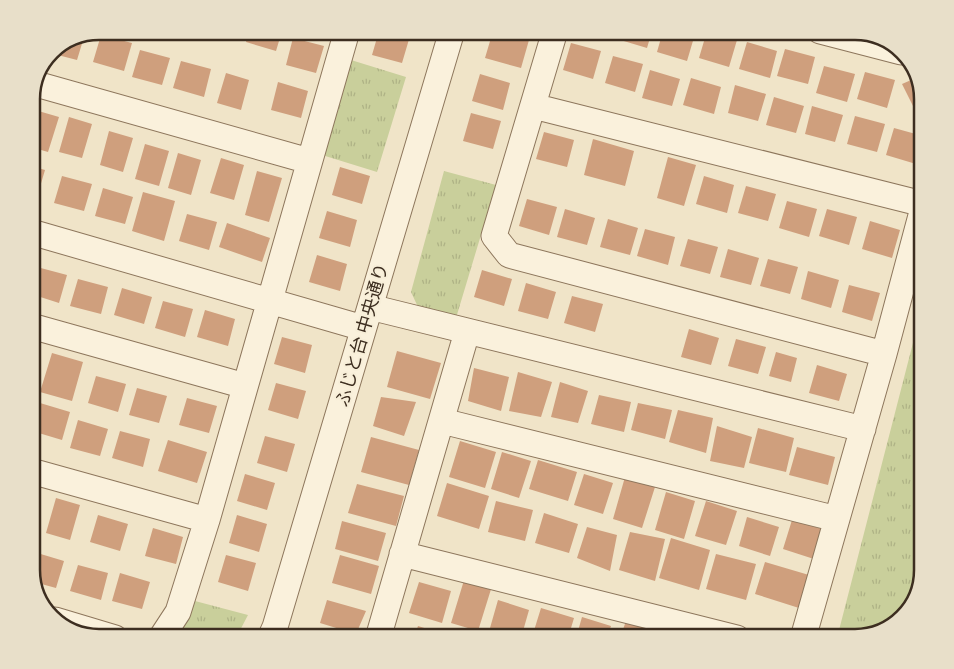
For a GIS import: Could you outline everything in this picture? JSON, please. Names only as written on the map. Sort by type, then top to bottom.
[{"type":"street","points":[[167,629],[178,612],[207,520],[344,40]]},
{"type":"street","name":"ふじと台 中央通り","points":[[274,629],[449,40]]},
{"type":"street","points":[[552,40],[494,236],[509,254],[884,354]]},
{"type":"street","points":[[855,40],[884,47]]},
{"type":"street","points":[[41,86],[309,162]]},
{"type":"street","points":[[532,106],[914,202]]},
{"type":"street","points":[[40,235],[270,301],[467,332],[863,428]]},
{"type":"street","points":[[806,629],[914,242]]},
{"type":"street","points":[[40,329],[245,386]]},
{"type":"street","points":[[381,629],[467,332]]},
{"type":"street","points":[[442,421],[837,519]]},
{"type":"street","points":[[40,474],[207,520]]},
{"type":"street","points":[[402,554],[701,629]]},
{"type":"green space","points":[[351,60],[406,77],[377,172],[322,155]]},
{"type":"green space","points":[[444,171],[496,185],[456,318],[418,307],[411,292]]},
{"type":"green space","points":[[914,339],[913,582],[904,603],[888,619],[867,628],[839,629]]},
{"type":"green space","points":[[195,601],[248,615],[241,629],[180,629]]},
{"type":"building","points":[[100,40],[120,40],[132,43],[124,71],[93,62]]},
{"type":"building","points":[[247,40],[279,40],[276,51],[246,42]]},
{"type":"building","points":[[292,40],[301,40],[324,46],[316,73],[286,65]]},
{"type":"building","points":[[376,40],[409,40],[402,63],[372,55]]},
{"type":"building","points":[[490,40],[529,40],[521,68],[485,58]]},
{"type":"building","points":[[620,40],[649,40],[647,48]]},
{"type":"building","points":[[660,40],[693,40],[687,61],[657,52]]},
{"type":"building","points":[[704,40],[737,40],[729,67],[699,58]]},
{"type":"building","points":[[82,42],[77,60],[59,55],[76,44]]},
{"type":"building","points":[[747,42],[777,51],[770,78],[739,69]]},
{"type":"building","points":[[571,43],[601,51],[593,79],[563,70]]},
{"type":"building","points":[[785,49],[815,57],[808,84],[777,76]]},
{"type":"building","points":[[140,50],[170,58],[162,85],[132,77]]},
{"type":"building","points":[[613,56],[643,64],[635,92],[605,83]]},
{"type":"building","points":[[181,61],[211,69],[204,97],[173,88]]},
{"type":"building","points":[[824,66],[855,74],[847,102],[816,93]]},
{"type":"building","points":[[650,70],[680,79],[672,106],[642,98]]},
{"type":"building","points":[[865,72],[895,80],[887,108],[857,99]]},
{"type":"building","points":[[226,73],[249,80],[241,110],[217,103]]},
{"type":"building","points":[[480,74],[510,83],[503,110],[472,101]]},
{"type":"building","points":[[691,78],[721,87],[714,114],[683,105]]},
{"type":"building","points":[[911,80],[914,108],[902,84]]},
{"type":"building","points":[[278,82],[308,91],[301,118],[271,110]]},
{"type":"building","points":[[735,85],[766,94],[758,121],[728,113]]},
{"type":"building","points":[[774,97],[804,106],[796,133],[766,125]]},
{"type":"building","points":[[812,106],[843,115],[835,142],[805,134]]},
{"type":"building","points":[[40,111],[59,117],[48,152],[40,150]]},
{"type":"building","points":[[471,113],[501,121],[493,149],[463,141]]},
{"type":"building","points":[[855,116],[885,124],[877,152],[847,144]]},
{"type":"building","points":[[69,117],[92,124],[82,158],[59,152]]},
{"type":"building","points":[[894,128],[914,134],[914,163],[886,155]]},
{"type":"building","points":[[109,131],[133,138],[123,172],[100,165]]},
{"type":"building","points":[[544,132],[574,140],[567,167],[536,159]]},
{"type":"building","points":[[593,139],[634,151],[625,186],[584,175]]},
{"type":"building","points":[[145,144],[169,151],[159,186],[135,179]]},
{"type":"building","points":[[178,153],[201,160],[191,195],[168,188]]},
{"type":"building","points":[[668,157],[696,165],[684,206],[657,198]]},
{"type":"building","points":[[221,158],[244,165],[234,200],[210,193]]},
{"type":"building","points":[[340,167],[370,176],[362,204],[332,195]]},
{"type":"building","points":[[40,169],[45,170],[40,187]]},
{"type":"building","points":[[257,171],[282,178],[269,222],[245,215]]},
{"type":"building","points":[[62,176],[92,184],[84,211],[54,203]]},
{"type":"building","points":[[704,176],[734,185],[727,213],[696,204]]},
{"type":"building","points":[[746,186],[776,194],[768,221],[738,213]]},
{"type":"building","points":[[103,188],[133,197],[125,224],[95,216]]},
{"type":"building","points":[[143,192],[175,201],[164,241],[132,231]]},
{"type":"building","points":[[527,199],[557,207],[549,235],[519,226]]},
{"type":"building","points":[[787,201],[817,209],[809,237],[779,228]]},
{"type":"building","points":[[565,209],[595,218],[587,245],[557,237]]},
{"type":"building","points":[[827,209],[857,217],[849,245],[819,236]]},
{"type":"building","points":[[327,211],[357,220],[350,247],[319,238]]},
{"type":"building","points":[[187,214],[217,222],[209,250],[179,241]]},
{"type":"building","points":[[608,219],[638,228],[630,255],[600,247]]},
{"type":"building","points":[[870,221],[900,230],[892,258],[862,249]]},
{"type":"building","points":[[227,223],[270,238],[262,262],[219,247]]},
{"type":"building","points":[[645,229],[675,237],[668,265],[637,256]]},
{"type":"building","points":[[688,239],[718,247],[710,274],[680,266]]},
{"type":"building","points":[[728,249],[759,258],[751,285],[720,277]]},
{"type":"building","points":[[317,255],[347,264],[340,291],[309,282]]},
{"type":"building","points":[[768,259],[798,267],[790,294],[760,286]]},
{"type":"building","points":[[40,268],[67,275],[59,303],[40,297]]},
{"type":"building","points":[[482,270],[512,279],[504,306],[474,297]]},
{"type":"building","points":[[808,271],[839,280],[831,308],[801,299]]},
{"type":"building","points":[[78,279],[108,287],[101,314],[70,306]]},
{"type":"building","points":[[526,283],[556,292],[548,319],[518,311]]},
{"type":"building","points":[[849,285],[880,293],[872,321],[842,312]]},
{"type":"building","points":[[122,288],[152,297],[144,324],[114,315]]},
{"type":"building","points":[[572,296],[603,304],[595,332],[564,323]]},
{"type":"building","points":[[163,301],[193,309],[185,337],[155,328]]},
{"type":"building","points":[[205,310],[235,319],[228,346],[197,337]]},
{"type":"building","points":[[689,329],[719,338],[711,365],[681,357]]},
{"type":"building","points":[[282,337],[312,345],[305,373],[274,364]]},
{"type":"building","points":[[736,339],[766,347],[758,374],[728,366]]},
{"type":"building","points":[[397,351],[441,363],[430,399],[387,387]]},
{"type":"building","points":[[776,352],[797,358],[791,382],[769,376]]},
{"type":"building","points":[[52,353],[83,362],[72,401],[40,392]]},
{"type":"building","points":[[817,365],[847,374],[839,401],[809,393]]},
{"type":"building","points":[[474,368],[509,377],[501,411],[468,401]]},
{"type":"building","points":[[518,372],[552,382],[541,417],[509,411]]},
{"type":"building","points":[[96,376],[126,384],[118,412],[88,403]]},
{"type":"building","points":[[560,382],[588,391],[578,423],[551,417]]},
{"type":"building","points":[[276,383],[306,391],[298,419],[268,410]]},
{"type":"building","points":[[137,388],[167,396],[159,423],[129,415]]},
{"type":"building","points":[[599,395],[631,402],[624,432],[591,424]]},
{"type":"building","points":[[381,397],[416,402],[404,436],[373,426]]},
{"type":"building","points":[[187,398],[217,406],[209,433],[179,425]]},
{"type":"building","points":[[40,403],[70,412],[62,440],[40,433]]},
{"type":"building","points":[[638,403],[672,410],[665,439],[631,430]]},
{"type":"building","points":[[678,410],[713,418],[706,453],[669,442]]},
{"type":"building","points":[[78,420],[108,429],[100,456],[70,448]]},
{"type":"building","points":[[717,426],[752,437],[744,468],[710,461]]},
{"type":"building","points":[[758,428],[794,438],[786,472],[749,463]]},
{"type":"building","points":[[120,431],[150,439],[143,467],[112,458]]},
{"type":"building","points":[[265,436],[295,444],[287,472],[257,463]]},
{"type":"building","points":[[371,437],[419,450],[409,485],[361,472]]},
{"type":"building","points":[[168,440],[207,452],[197,483],[158,471]]},
{"type":"building","points":[[460,441],[496,452],[485,488],[449,477]]},
{"type":"building","points":[[797,447],[835,457],[828,485],[789,475]]},
{"type":"building","points":[[502,452],[531,461],[519,498],[491,489]]},
{"type":"building","points":[[538,460],[577,472],[568,501],[529,489]]},
{"type":"building","points":[[245,474],[275,483],[267,510],[237,501]]},
{"type":"building","points":[[584,474],[613,483],[603,514],[574,505]]},
{"type":"building","points":[[625,477],[655,487],[642,528],[613,519]]},
{"type":"building","points":[[447,483],[489,496],[479,529],[437,516]]},
{"type":"building","points":[[357,484],[404,496],[396,526],[348,513]]},
{"type":"building","points":[[666,492],[695,501],[684,539],[655,530]]},
{"type":"building","points":[[56,498],[80,505],[70,540],[46,533]]},
{"type":"building","points":[[496,501],[533,510],[525,541],[488,532]]},
{"type":"building","points":[[706,501],[737,511],[726,545],[695,536]]},
{"type":"building","points":[[544,513],[578,524],[569,553],[535,543]]},
{"type":"building","points":[[98,515],[128,524],[120,551],[90,542]]},
{"type":"building","points":[[237,515],[267,524],[259,552],[229,543]]},
{"type":"building","points":[[747,517],[779,527],[770,556],[739,546]]},
{"type":"building","points":[[792,520],[826,530],[817,560],[783,549]]},
{"type":"building","points":[[342,521],[386,533],[378,561],[335,549]]},
{"type":"building","points":[[587,527],[617,535],[610,571],[577,558]]},
{"type":"building","points":[[153,528],[183,537],[176,564],[145,556]]},
{"type":"building","points":[[630,532],[665,539],[655,581],[619,570]]},
{"type":"building","points":[[671,538],[710,550],[699,590],[659,578]]},
{"type":"building","points":[[40,554],[64,561],[56,588],[42,584]]},
{"type":"building","points":[[716,554],[756,564],[746,600],[706,589]]},
{"type":"building","points":[[226,555],[256,563],[248,591],[218,582]]},
{"type":"building","points":[[340,555],[379,566],[371,594],[332,583]]},
{"type":"building","points":[[765,562],[809,575],[799,608],[755,594]]},
{"type":"building","points":[[78,565],[108,573],[101,600],[70,591]]},
{"type":"building","points":[[120,573],[150,582],[142,609],[112,601]]},
{"type":"building","points":[[465,577],[492,586],[479,629],[471,629],[451,623]]},
{"type":"building","points":[[419,582],[451,591],[442,623],[409,613]]},
{"type":"building","points":[[327,600],[366,611],[358,629],[340,629],[320,623]]},
{"type":"building","points":[[498,600],[529,610],[524,629],[490,628]]},
{"type":"building","points":[[541,608],[574,618],[571,629],[534,629]]},
{"type":"building","points":[[582,617],[611,626],[610,629],[579,629]]},
{"type":"building","points":[[626,621],[654,629],[623,629]]},
{"type":"building","points":[[418,626],[428,629],[417,629]]}]
